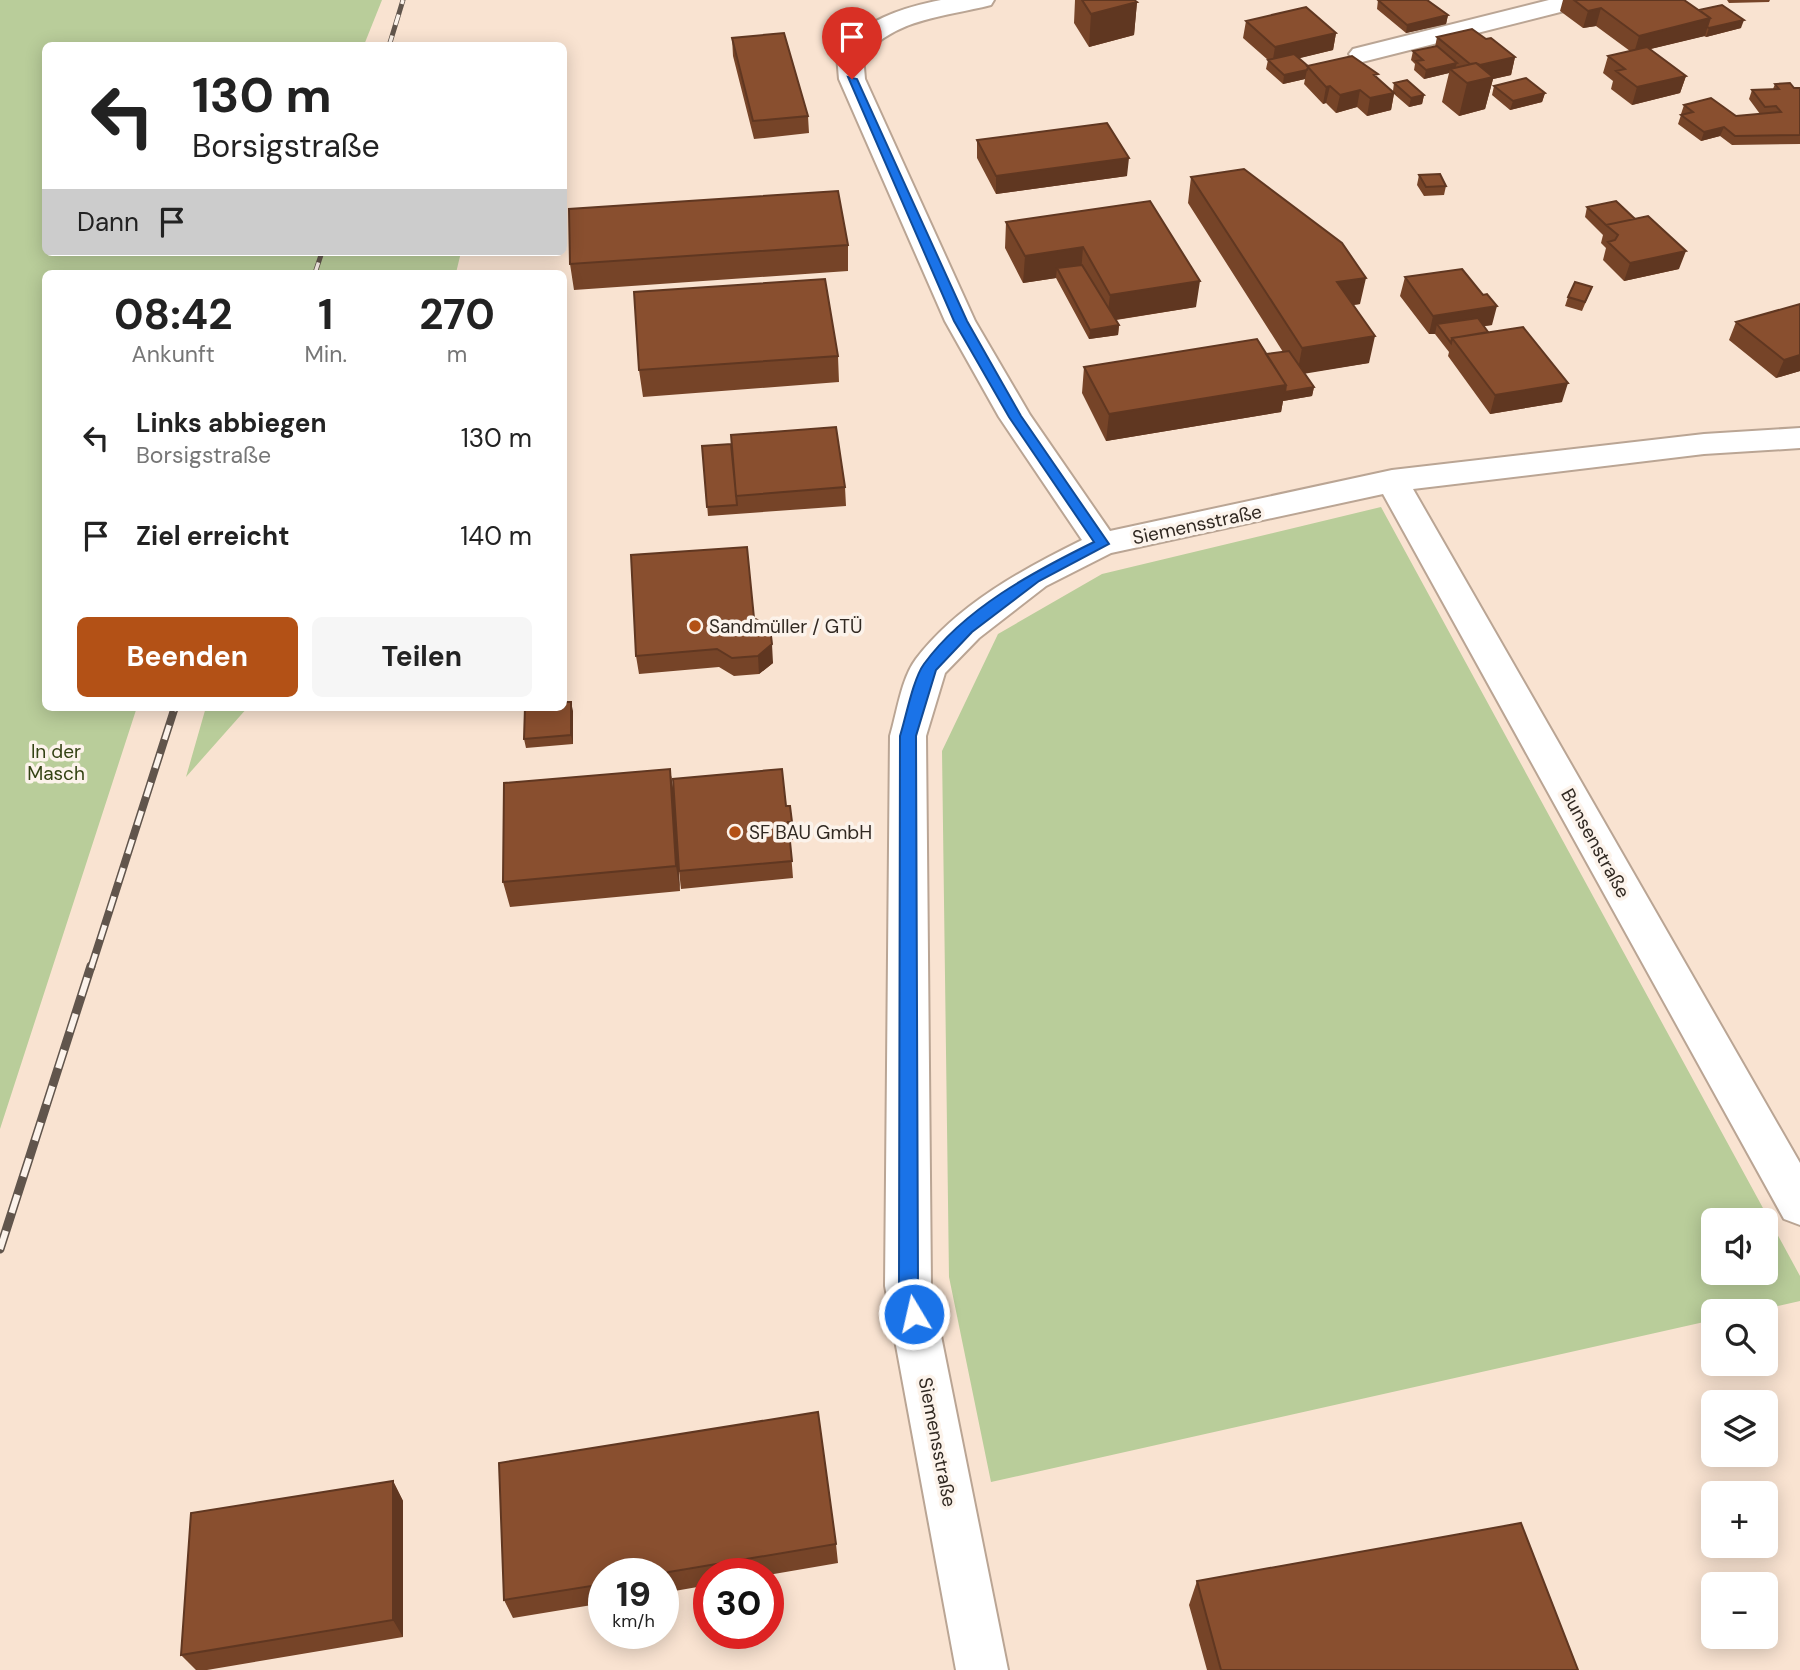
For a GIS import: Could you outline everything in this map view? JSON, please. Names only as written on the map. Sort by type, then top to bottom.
[{"type":"street","points":[[982,0],[913,6],[863,38],[850,55],[852,79],[960,321],[1015,417],[1102,544]]},
{"type":"street","points":[[1362,54],[1579,0]]},
{"type":"street","name":"Siemensstraße","points":[[982,1670],[908,1286],[908,736],[929,668],[967,629],[1034,578],[1102,544],[1392,481],[1704,444],[1800,438]]},
{"type":"street","name":"Bunsenstraße","points":[[1392,481],[1800,1205]]},
{"type":"green space","name":"In der Masch","points":[[0,0],[382,0],[365,42],[42,42],[42,256],[460,256],[457,270],[42,270],[42,711],[136,711],[0,1129]]},
{"type":"green space","points":[[1381,507],[1763,1208],[1701,1208],[1701,1285],[1778,1285],[1778,1236],[1800,1276],[1800,1301],[1778,1306],[1778,1299],[1701,1299],[1701,1323],[991,1482],[949,1277],[942,751],[998,634],[1102,574]]},
{"type":"green space","points":[[205,711],[244,711],[186,777]]},
{"type":"building","points":[[1082,0],[1134,0],[1137,2],[1091,14]]},
{"type":"building","points":[[1378,0],[1427,0],[1448,15],[1407,25]]},
{"type":"building","points":[[1574,0],[1684,0],[1710,18],[1639,36],[1601,8],[1588,11]]},
{"type":"building","points":[[1722,5],[1744,20],[1707,27],[1710,18],[1699,10]]},
{"type":"building","points":[[1306,7],[1336,33],[1275,47],[1246,21]]},
{"type":"building","points":[[1472,29],[1486,39],[1491,38],[1515,57],[1480,65],[1470,64],[1437,37]]},
{"type":"building","points":[[784,33],[808,116],[753,121],[732,38]]},
{"type":"building","points":[[1437,46],[1457,63],[1426,70],[1416,61],[1423,60],[1413,51]]},
{"type":"building","points":[[1647,47],[1686,76],[1637,87],[1616,71],[1625,69],[1608,56]]},
{"type":"building","points":[[1294,54],[1308,66],[1307,70],[1284,75],[1268,60]]},
{"type":"building","points":[[1352,56],[1378,74],[1374,75],[1394,93],[1370,98],[1360,90],[1340,95],[1330,86],[1326,87],[1307,66]]},
{"type":"building","points":[[1476,63],[1493,77],[1467,83],[1450,69]]},
{"type":"building","points":[[1526,78],[1545,93],[1513,101],[1494,86]]},
{"type":"building","points":[[1407,80],[1424,95],[1411,98],[1394,83]]},
{"type":"building","points":[[1790,83],[1794,88],[1800,88],[1800,135],[1735,136],[1724,127],[1704,132],[1681,115],[1693,112],[1684,105],[1711,98],[1736,116],[1781,112],[1776,106],[1765,107],[1752,90],[1779,89],[1775,84]]},
{"type":"building","points":[[1107,123],[1129,158],[996,176],[977,140]]},
{"type":"building","points":[[1244,169],[1342,243],[1366,278],[1337,282],[1375,336],[1302,348],[1191,177]]},
{"type":"building","points":[[1440,174],[1446,186],[1426,187],[1419,175]]},
{"type":"building","points":[[838,191],[848,245],[570,264],[569,209]]},
{"type":"building","points":[[1150,201],[1200,281],[1110,295],[1083,247],[1025,256],[1006,222]]},
{"type":"building","points":[[1616,201],[1635,219],[1606,225],[1587,207]]},
{"type":"building","points":[[1648,216],[1686,251],[1630,263],[1608,242],[1615,240],[1618,235],[1606,225]]},
{"type":"building","points":[[1082,265],[1119,325],[1090,330],[1057,268]]},
{"type":"building","points":[[1462,269],[1483,295],[1487,294],[1497,306],[1433,316],[1405,277]]},
{"type":"building","points":[[825,279],[838,356],[639,370],[634,292]]},
{"type":"building","points":[[1575,282],[1592,287],[1585,302],[1568,297]]},
{"type":"building","points":[[1800,304],[1800,355],[1784,360],[1736,322]]},
{"type":"building","points":[[1478,318],[1488,332],[1452,338],[1451,343],[1437,324]]},
{"type":"building","points":[[1523,327],[1568,383],[1495,395],[1452,338]]},
{"type":"building","points":[[1257,339],[1286,385],[1109,414],[1084,367]]},
{"type":"building","points":[[1289,351],[1314,387],[1285,392],[1286,385],[1266,354]]},
{"type":"building","points":[[836,427],[845,487],[736,496],[731,435]]},
{"type":"building","points":[[731,444],[737,505],[707,507],[702,446]]},
{"type":"building","points":[[747,547],[754,618],[770,627],[772,644],[758,656],[732,658],[717,649],[636,656],[631,555]]},
{"type":"building","points":[[567,702],[571,702],[571,735],[524,739],[525,711],[567,711]]},
{"type":"building","points":[[670,769],[676,866],[503,882],[504,783]]},
{"type":"building","name":"SF BAU GmbH","points":[[782,769],[786,806],[790,806],[792,822],[788,822],[792,861],[679,871],[673,779]]},
{"type":"building","points":[[818,1412],[836,1544],[752,1558],[693,1558],[693,1568],[679,1570],[679,1558],[588,1558],[588,1587],[504,1600],[499,1463]]},
{"type":"building","points":[[393,1481],[393,1620],[181,1655],[191,1513]]},
{"type":"building","points":[[1521,1523],[1578,1670],[1221,1670],[1197,1581]]},
{"type":"railway","points":[[390,42],[403,0]]},
{"type":"railway","points":[[316,270],[321,256]]},
{"type":"railway","points":[[91,968],[174,711]]},
{"type":"railway","points":[[0,1249],[91,966]]},
{"type":"place","name":"Sandmüller / GTÜ","points":[[695,626]]},
{"type":"place","name":"SF BAU GmbH","points":[[735,832]]},
{"type":"route","points":[[852,79],[960,321],[1015,417],[1102,544],[1034,578],[967,629],[929,668],[908,736],[908,1286],[914,1314]]}]
